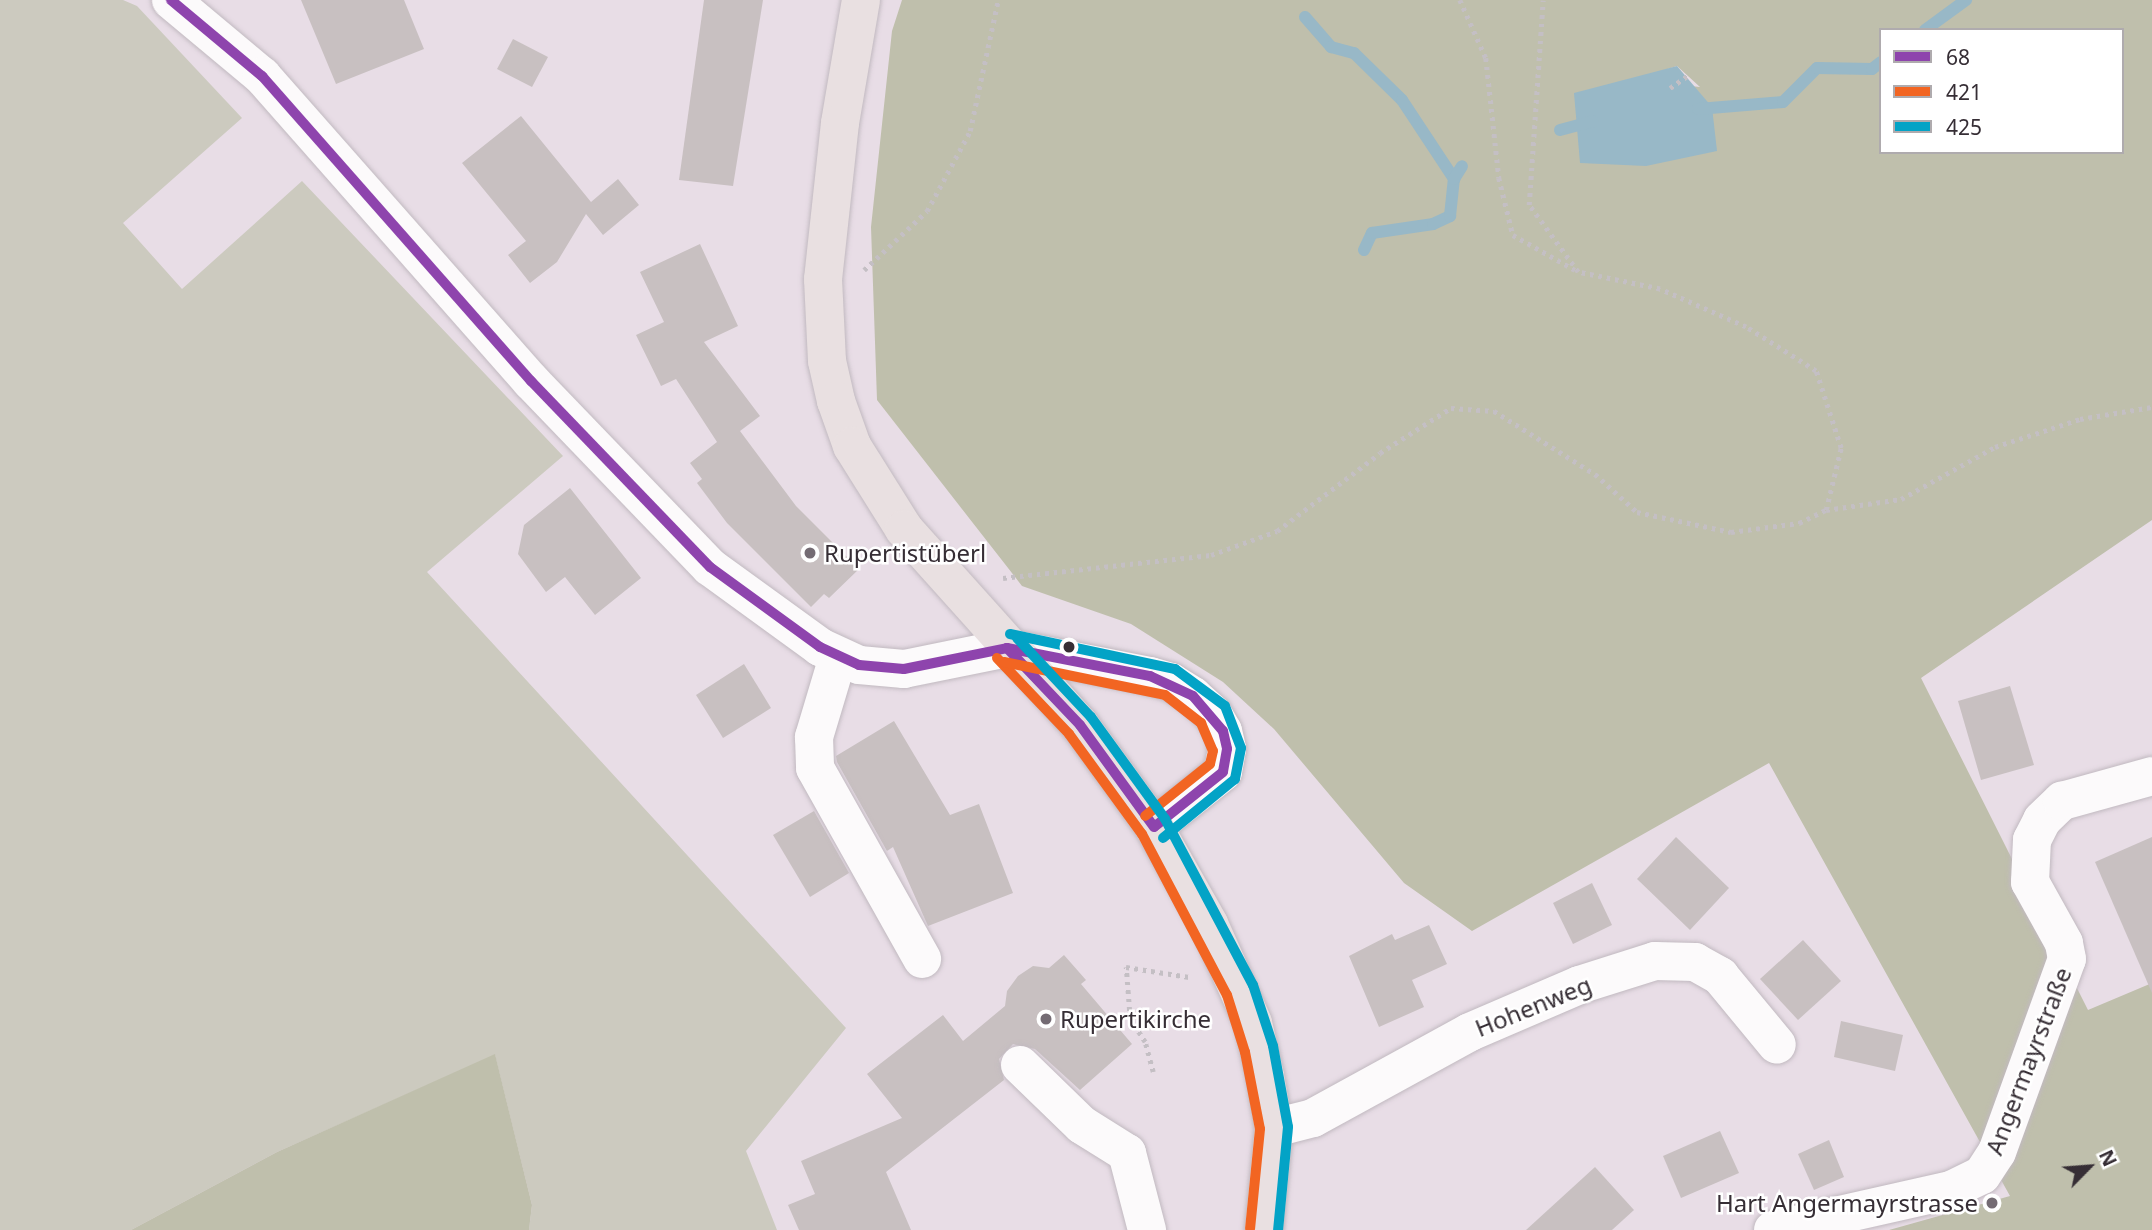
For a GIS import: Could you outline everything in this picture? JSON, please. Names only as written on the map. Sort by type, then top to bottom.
[{"type":"main road","points":[[861,0],[840,123],[823,279],[827,361],[852,446],[904,529],[951,586],[1080,725],[1154,827],[1240,990],[1259,1049],[1274,1128],[1264,1230]]},
{"type":"street","points":[[171,0],[261,76],[531,381],[710,567],[838,657],[859,665],[904,669],[1007,648],[1171,682],[1213,714],[1223,731],[1226,761],[1216,781],[1154,827]]},
{"type":"street","points":[[838,657],[814,737],[815,768],[922,959]]},
{"type":"street","name":"Angermayrstraße","points":[[1773,1230],[1951,1190],[1982,1175],[1997,1152],[2067,959],[2064,943],[2030,882],[2032,840],[2042,820],[2062,801],[2152,776]]},
{"type":"street","name":"Hohenweg","points":[[1274,1128],[1313,1118],[1470,1032],[1579,985],[1655,961],[1695,962],[1720,976],[1777,1045]]},
{"type":"street","points":[[1020,1066],[1082,1125],[1127,1153],[1147,1230]]},
{"type":"path","points":[[823,279],[852,282],[927,211],[970,131],[998,0]]},
{"type":"path","points":[[1460,0],[1486,58],[1499,178],[1513,235],[1578,272],[1660,289],[1746,327],[1816,371],[1841,448],[1826,510]]},
{"type":"path","points":[[1543,0],[1529,205],[1578,272]]},
{"type":"path","points":[[1670,88],[1687,76]]},
{"type":"path","points":[[951,586],[1211,555],[1277,531],[1380,453],[1451,408],[1494,411],[1595,474],[1637,512],[1731,532],[1799,523],[1826,510],[1901,499],[1995,447],[2080,419],[2152,407]]},
{"type":"path","points":[[1153,1072],[1145,1042],[1130,1019],[1126,967],[1200,979]]},
{"type":"shaded area","points":[[0,0],[123,0],[137,6],[242,118],[123,223],[182,289],[302,181],[563,456],[427,572],[846,1028],[746,1151],[777,1230],[529,1230],[532,1205],[495,1055],[277,1152],[131,1230],[0,1230]]},
{"type":"green space","points":[[902,0],[2152,0],[2152,520],[1921,678],[2088,1010],[2152,983],[2152,1230],[1889,1230],[2010,1196],[1769,763],[1472,931],[1404,883],[1274,729],[1223,682],[1131,624],[1022,586],[877,400],[871,227],[892,31]],"holes":[[[1677,66],[1700,87],[1633,80]]]},
{"type":"green space","points":[[495,1054],[532,1205],[529,1230],[131,1230],[277,1152]]},
{"type":"water","points":[[1677,66],[1712,107],[1717,151],[1646,166],[1580,163],[1574,93]]},
{"type":"building","points":[[301,0],[404,0],[424,49],[336,84]]},
{"type":"building","points":[[704,0],[763,0],[733,186],[679,180]]},
{"type":"building","points":[[513,39],[548,57],[532,87],[497,69]]},
{"type":"building","points":[[521,116],[591,202],[618,179],[639,205],[603,235],[586,214],[557,262],[530,283],[508,255],[526,241],[462,163]]},
{"type":"building","points":[[700,244],[738,326],[704,342],[760,416],[740,431],[796,506],[859,569],[829,598],[824,594],[811,607],[727,523],[697,483],[702,479],[690,463],[717,442],[676,379],[661,386],[636,335],[664,322],[640,272]]},
{"type":"building","points":[[570,488],[641,578],[595,615],[565,577],[546,592],[518,554],[524,525]]},
{"type":"building","points":[[744,664],[771,708],[723,738],[696,695]]},
{"type":"building","points":[[2010,686],[2034,765],[1981,780],[1958,701]]},
{"type":"building","points":[[894,721],[950,815],[979,804],[1013,893],[928,926],[893,847],[887,851],[836,756]]},
{"type":"building","points":[[814,811],[849,873],[810,897],[773,835]]},
{"type":"building","points":[[1676,837],[1729,888],[1690,930],[1637,879]]},
{"type":"building","points":[[2152,837],[2152,993],[2095,862]]},
{"type":"building","points":[[1592,883],[1612,925],[1573,944],[1553,903]]},
{"type":"building","points":[[1429,925],[1447,964],[1412,980],[1424,1007],[1379,1027],[1349,956],[1392,934],[1395,940]]},
{"type":"building","points":[[1803,940],[1841,981],[1798,1020],[1760,979]]},
{"type":"building","points":[[1064,955],[1086,980],[1081,984],[1132,1044],[1080,1090],[1035,1049],[1013,1044],[999,1059],[1004,1080],[886,1172],[911,1230],[799,1230],[788,1205],[815,1194],[801,1161],[902,1118],[867,1074],[943,1015],[963,1041],[1005,1006],[1007,991],[1018,976],[1033,966],[1049,968]]},
{"type":"building","points":[[1841,1021],[1903,1035],[1895,1071],[1834,1057]]},
{"type":"building","points":[[1720,1131],[1739,1173],[1681,1198],[1663,1156]]},
{"type":"building","points":[[1829,1140],[1844,1177],[1814,1190],[1798,1154]]},
{"type":"building","points":[[1595,1167],[1634,1210],[1612,1230],[1526,1230]]},
{"type":"waterway","points":[[1928,28],[1966,0]]},
{"type":"waterway","points":[[1305,17],[1331,47],[1354,53],[1402,100],[1454,179]]},
{"type":"waterway","points":[[1698,109],[1783,102],[1817,68],[1872,69],[1879,64]]},
{"type":"waterway","points":[[1560,130],[1593,121]]},
{"type":"waterway","points":[[1364,250],[1372,233],[1433,224],[1450,216],[1454,179],[1462,166]]},
{"type":"transit line","name":"68","points":[[171,0],[262,76],[531,381],[710,567],[820,647],[859,665],[904,669],[1007,648],[1150,676],[1193,696],[1223,731],[1227,749],[1223,772],[1154,827]]},
{"type":"transit line","name":"425","points":[[1010,634],[1175,669],[1225,706],[1241,748],[1235,779],[1163,838]]},
{"type":"transit line","name":"425","points":[[1017,638],[1091,717],[1165,819],[1253,985],[1273,1046],[1288,1127],[1278,1230]]},
{"type":"transit line","name":"68","points":[[1007,648],[1080,725],[1154,827]]},
{"type":"transit line","name":"421","points":[[997,658],[1069,734],[1142,834],[1227,995],[1245,1052],[1260,1129],[1250,1229]]},
{"type":"transit line","name":"421","points":[[1004,662],[1165,695],[1201,723],[1213,751],[1210,764],[1145,816]]},
{"type":"place","name":"Rupertistüberl","points":[[810,553]]},
{"type":"place","name":"Rupertikirche","points":[[1046,1019]]},
{"type":"place","name":"Hart Angermayrstrasse","points":[[1992,1203]]}]
